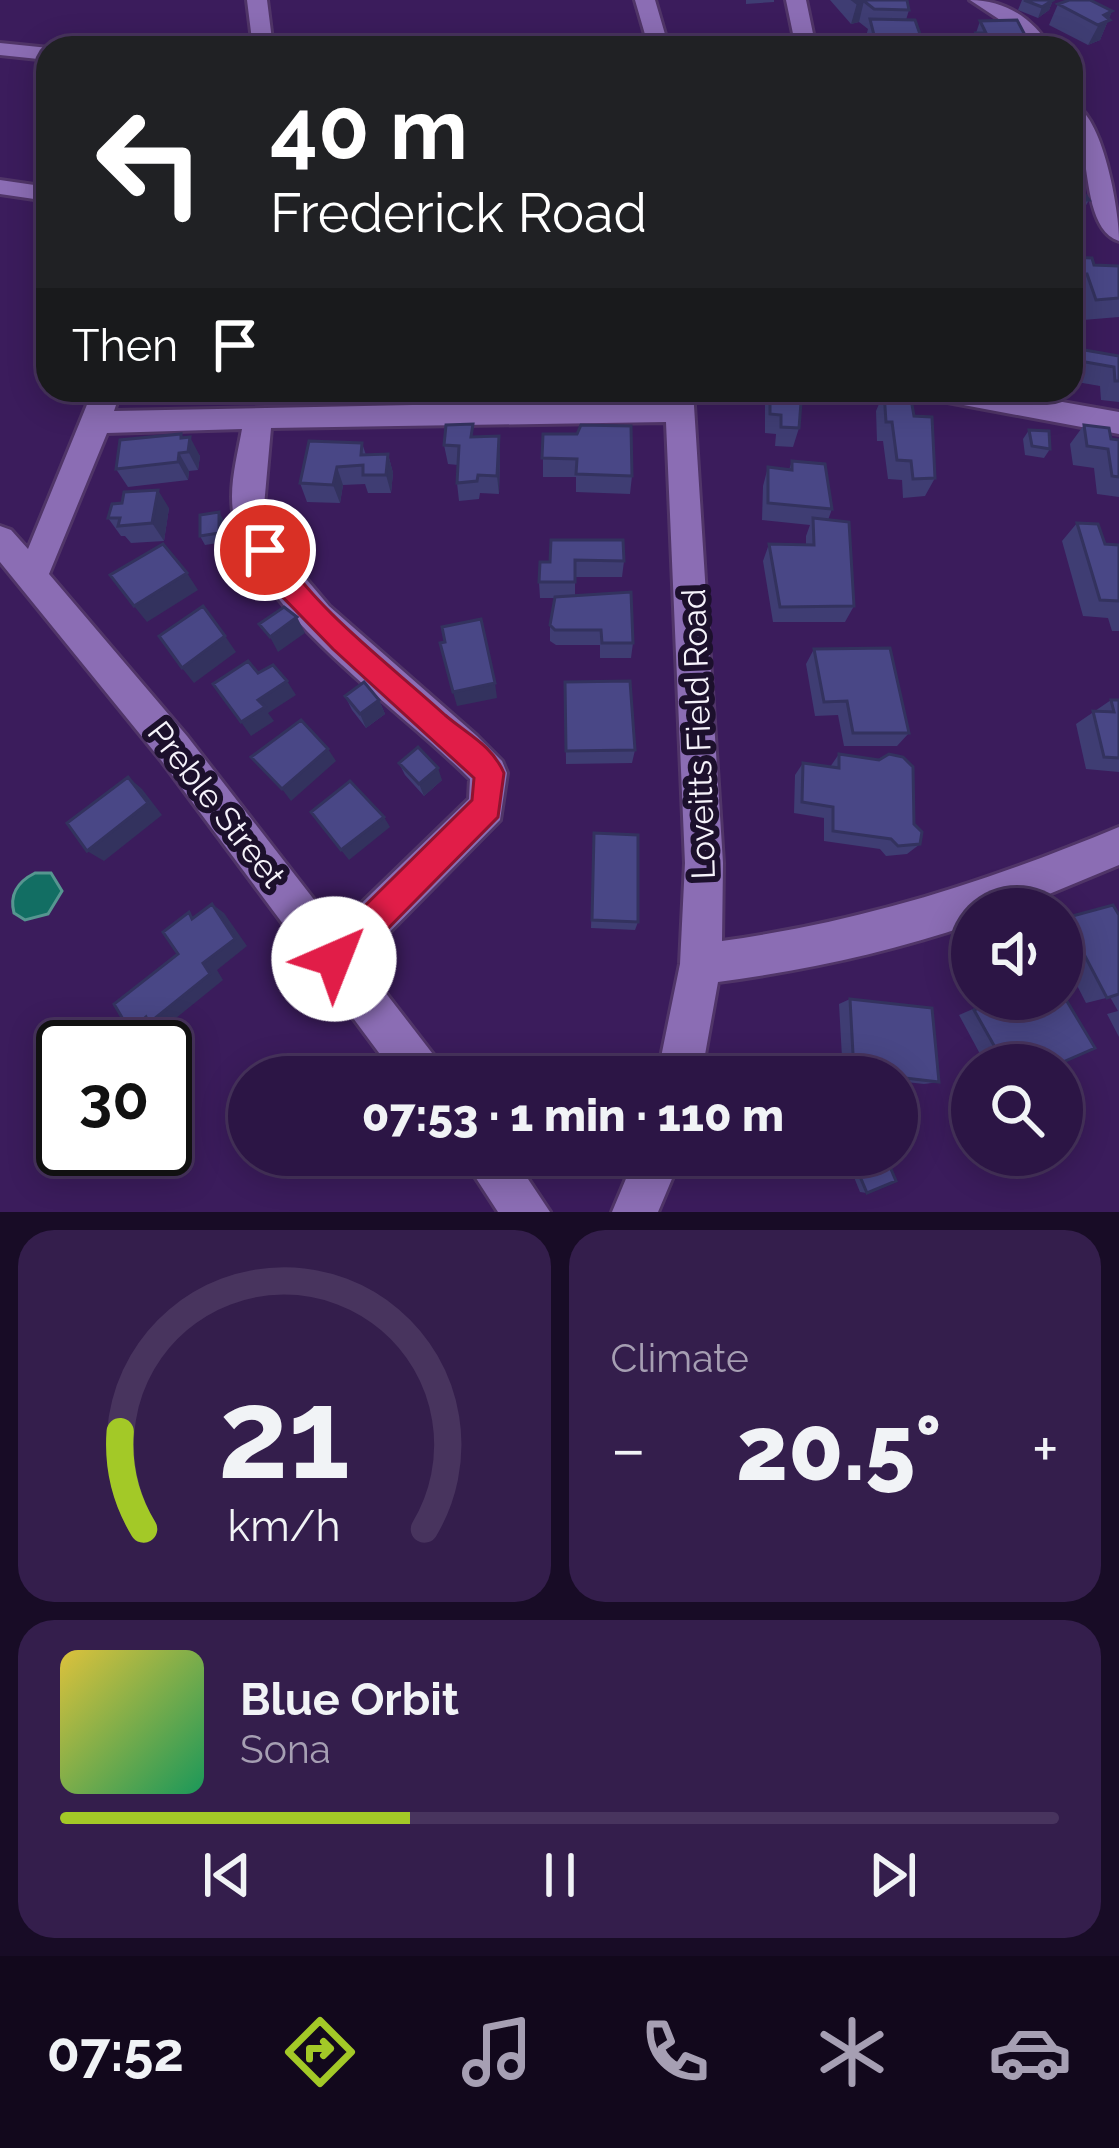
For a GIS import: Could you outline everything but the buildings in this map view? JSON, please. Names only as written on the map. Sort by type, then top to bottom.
[{"type":"street","points":[[257,0],[261,36]]},
{"type":"street","points":[[646,0],[656,36]]},
{"type":"street","points":[[796,0],[804,36]]},
{"type":"street","points":[[980,0],[1033,36]]},
{"type":"street","points":[[0,49],[36,53]]},
{"type":"street","points":[[1083,133],[1095,157],[1084,183],[1119,233]]},
{"type":"street","points":[[0,187],[36,192]]},
{"type":"street","points":[[32,574],[103,402]]},
{"type":"street","points":[[96,422],[630,402]]},
{"type":"street","name":"Loveitts Field Road","points":[[680,402],[704,863],[701,964],[683,1056]]},
{"type":"street","points":[[1003,402],[1119,423]]},
{"type":"street","points":[[258,417],[248,499],[250,525],[280,576],[489,773],[487,807],[334,959]]},
{"type":"street","name":"Preble Street","points":[[0,539],[174,748],[408,1056]]},
{"type":"street","points":[[701,964],[822,946],[916,922],[1036,882],[1119,846]]},
{"type":"street","points":[[500,1176],[527,1212]]},
{"type":"street","points":[[635,1212],[650,1176]]},
{"type":"shaded area","points":[[35,873],[51,873],[62,891],[48,914],[25,920],[14,913],[14,894]]},
{"type":"route","points":[[265,550],[280,576],[343,640],[442,731],[465,746],[489,773],[487,807],[334,959]]}]
